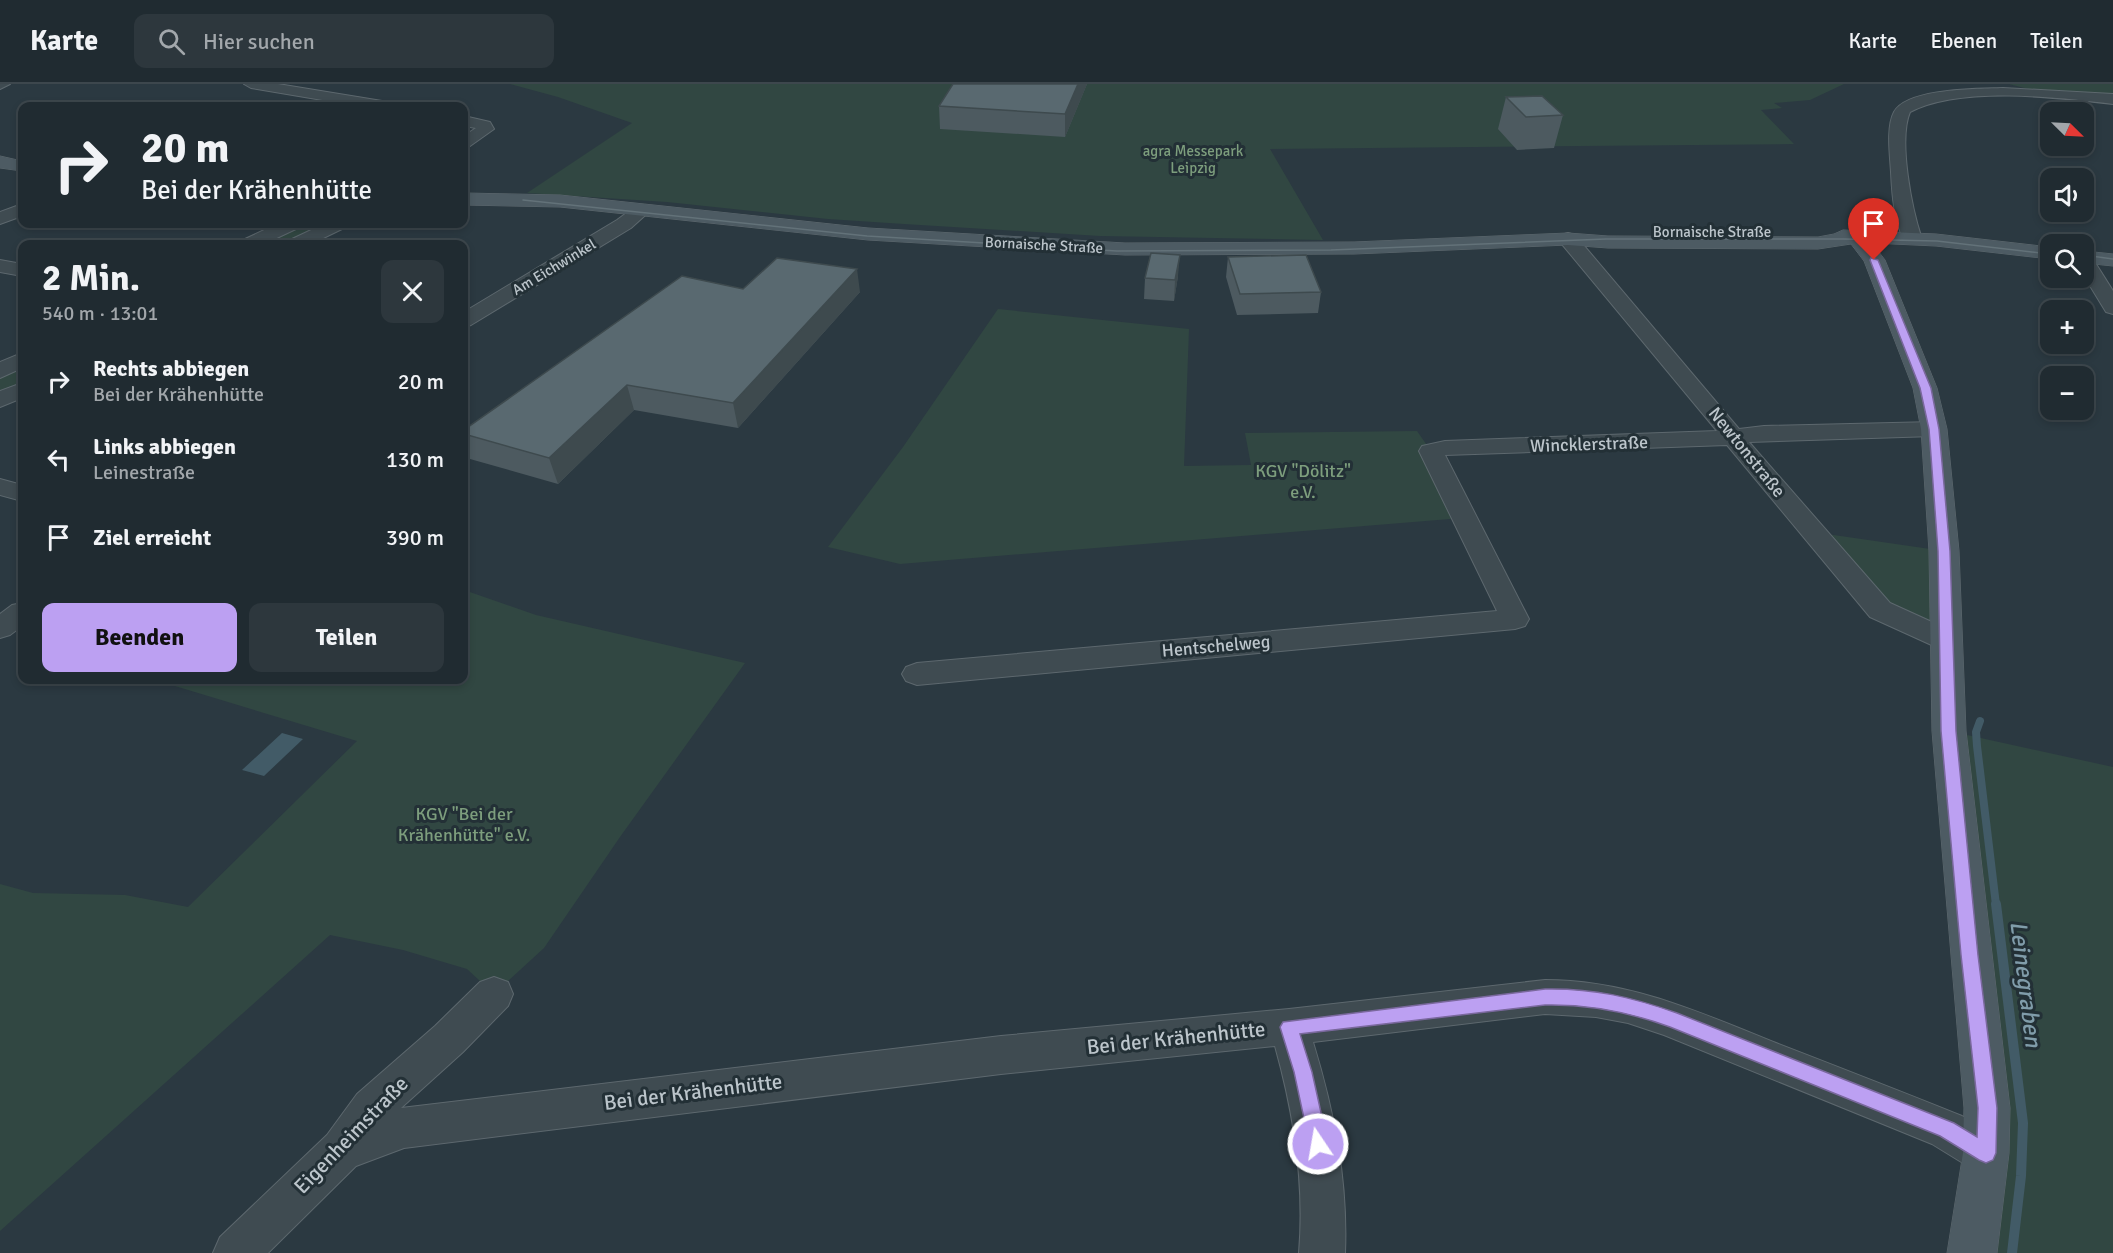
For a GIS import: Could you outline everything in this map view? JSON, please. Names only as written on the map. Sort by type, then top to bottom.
[{"type":"main road","points":[[0,162],[18,165]]},
{"type":"main road","name":"Bornaische Straße","points":[[468,199],[523,200],[642,210],[868,234],[1125,249],[1342,248],[1568,239],[1608,242],[1818,243],[1856,237],[1936,240],[2040,252]]},
{"type":"main road","points":[[1856,237],[1874,260],[1886,288],[1925,388],[1934,429],[1944,551],[1950,750],[1987,1108],[1986,1153],[1972,1253]]},
{"type":"main road","points":[[2094,259],[2113,260]]},
{"type":"street","points":[[251,84],[358,102]]},
{"type":"street","points":[[1913,239],[1898,178],[1899,118],[1904,108],[1926,96],[1958,89],[2028,89],[2113,99]]},
{"type":"street","points":[[468,121],[484,125],[486,129],[468,140]]},
{"type":"street","points":[[1904,209],[1936,240]]},
{"type":"street","name":"Am Eichwinkel","points":[[468,319],[624,224],[642,210]]},
{"type":"street","points":[[0,219],[18,211]]},
{"type":"street","points":[[258,240],[283,228]]},
{"type":"street","points":[[305,240],[328,228]]},
{"type":"street","name":"Newtonstraße","points":[[1568,239],[1719,417],[1747,456],[1880,610],[1946,640]]},
{"type":"street","points":[[0,266],[18,269]]},
{"type":"street","points":[[2094,276],[2113,308]]},
{"type":"street","points":[[0,371],[18,362]]},
{"type":"street","points":[[0,400],[18,392]]},
{"type":"street","name":"Wincklerstraße","points":[[1515,619],[1445,484],[1431,451],[1445,448],[1704,440],[1764,433],[1934,429]]},
{"type":"street","points":[[0,487],[18,492]]},
{"type":"street","points":[[0,628],[18,615]]},
{"type":"street","name":"Hentschelweg","points":[[917,674],[1515,619]]},
{"type":"street","name":"Eigenheimstraße","points":[[236,1253],[342,1150],[372,1108],[449,1039],[494,994]]},
{"type":"street","name":"Bei der Krähenhütte","points":[[342,1150],[404,1128],[1000,1055],[1289,1027],[1545,997],[1580,996],[1615,1002],[1677,1022],[1947,1130],[1986,1153]]},
{"type":"street","points":[[1289,1027],[1303,1072],[1321,1157],[1324,1236],[1322,1253]]},
{"type":"green space","name":"agra Messepark Leipzig","points":[[510,84],[1844,84],[1810,100],[1774,103],[1782,108],[1761,110],[1794,144],[1270,149],[1323,240],[1100,236],[828,219],[667,202],[527,193],[632,123],[558,97]]},
{"type":"green space","points":[[2009,84],[2113,84],[2113,99],[2028,89]]},
{"type":"green space","points":[[283,228],[329,228],[305,240],[258,240]]},
{"type":"green space","name":"KGV \"Dölitz\" e.V.","points":[[998,309],[1189,329],[1184,466],[1251,465],[1245,433],[1417,431],[1431,451],[1462,518],[900,564],[828,547],[903,447]]},
{"type":"green space","points":[[18,362],[18,392],[0,400],[0,371]]},
{"type":"green space","points":[[1813,532],[1944,551],[1946,640],[1880,610]]},
{"type":"green space","name":"KGV \"Bei der Krähenhütte\" e.V.","points":[[468,591],[536,615],[745,663],[620,837],[544,948],[494,994],[467,969],[403,950],[330,935],[0,1231],[0,884],[33,893],[125,895],[188,907],[357,741],[168,684],[468,684]]},
{"type":"green space","points":[[1949,731],[2113,767],[2113,1253],[1972,1253]]},
{"type":"water","points":[[282,733],[303,739],[264,776],[242,770]]},
{"type":"building","points":[[953,84],[1078,84],[1065,114],[939,106]]},
{"type":"building","points":[[1542,96],[1563,115],[1526,117],[1506,97]]},
{"type":"building","points":[[1151,253],[1180,255],[1175,280],[1145,278]]},
{"type":"building","points":[[1306,255],[1321,292],[1240,294],[1228,257]]},
{"type":"building","points":[[777,258],[857,269],[733,403],[627,385],[549,458],[468,435],[468,427],[682,276],[743,289]]},
{"type":"waterway","name":"Leinegraben","points":[[1980,721],[1976,732],[1977,746],[1996,905]]},
{"type":"waterway","name":"Leinegraben","points":[[1996,904],[2023,1123],[2021,1176],[2012,1253]]},
{"type":"tram line","points":[[523,200],[867,236],[1117,251],[1331,250],[1606,239],[1844,239],[1937,241],[2040,253]]},
{"type":"tram line","points":[[2094,256],[2113,259]]},
{"type":"route","points":[[1318,1144],[1303,1072],[1289,1027],[1545,997],[1580,996],[1645,1010],[1677,1022],[1947,1130],[1986,1153],[1987,1108],[1949,731],[1944,551],[1934,429],[1925,388],[1874,260]]}]
